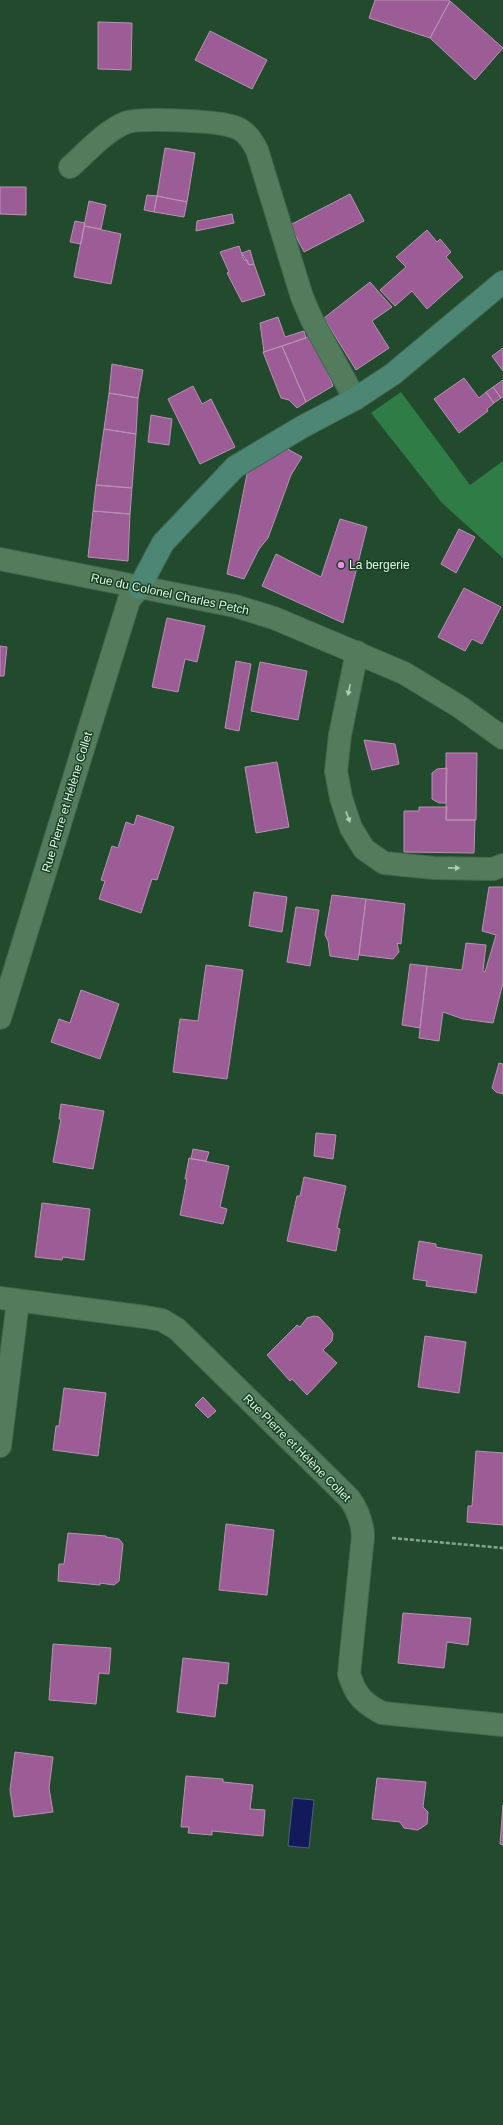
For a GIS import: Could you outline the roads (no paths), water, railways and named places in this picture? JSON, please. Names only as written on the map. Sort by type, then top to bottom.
[{"type":"street","points":[[70,167],[100,140],[126,123],[147,119],[232,126],[248,134],[257,150],[302,297],[312,320],[355,399]]},
{"type":"street","points":[[138,588],[163,543],[235,467],[302,427],[355,399],[393,374],[503,282]]},
{"type":"street","name":"Rue du Colonel Charles Petch","points":[[0,559],[138,588],[235,606],[274,618],[404,673],[460,707],[503,738]]},
{"type":"street","name":"Rue Pierre et Hélène Collet","points":[[0,1018],[130,600],[138,588]]},
{"type":"street","points":[[357,652],[340,735],[336,771],[341,798],[352,828],[364,849],[384,863],[434,868],[493,869],[503,864]]},
{"type":"street","name":"Rue Pierre et Hélène Collet","points":[[0,1446],[9,1300],[162,1320],[178,1329],[349,1498],[357,1508],[362,1522],[363,1536],[349,1674],[355,1692],[366,1704],[382,1713],[503,1725]]},
{"type":"place","name":"La bergerie","points":[[341,565]]}]
